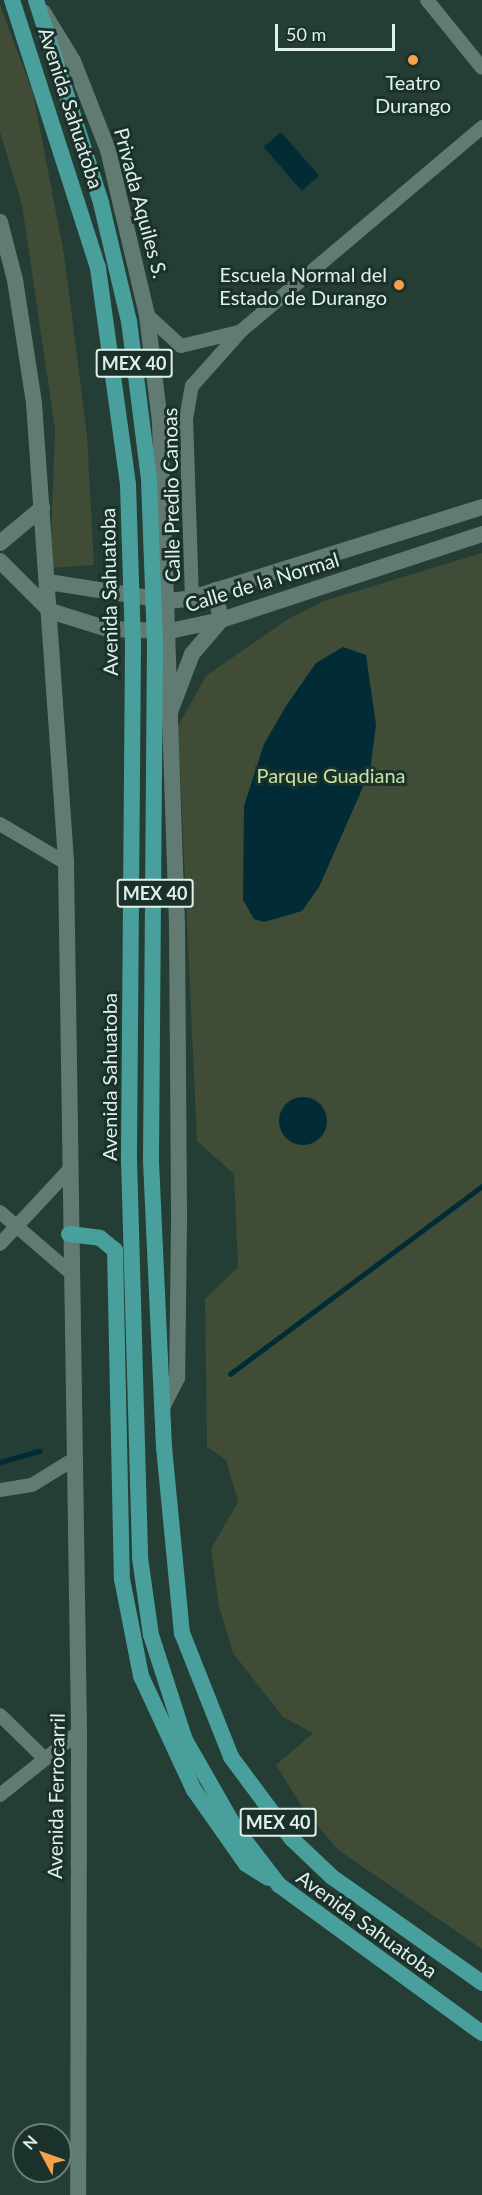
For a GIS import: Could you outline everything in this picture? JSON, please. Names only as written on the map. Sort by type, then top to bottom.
[{"type":"main road","name":"Avenida Sahuatoba","points":[[12,0],[52,114],[106,307],[128,485],[133,646],[129,1159],[140,1558],[151,1635],[185,1740],[236,1829],[279,1885],[482,2033]]},
{"type":"main road","name":"Avenida Sahuatoba","points":[[37,2],[72,107],[129,321],[149,480],[155,640],[151,1161],[163,1406],[182,1633],[231,1757],[258,1799],[332,1877],[482,1983]]},
{"type":"main road","points":[[69,1234],[100,1238],[115,1250],[122,1579],[141,1676],[161,1729],[220,1831],[246,1864],[279,1885]]},
{"type":"street","points":[[427,0],[482,68]]},
{"type":"street","name":"Privada Aquiles S.","points":[[37,2],[73,61],[108,150],[147,315],[160,423],[169,601],[177,924],[177,1378],[163,1406]]},
{"type":"street","name":"Calle Predio Canoas","points":[[192,598],[188,399],[200,376],[241,331],[482,127]]},
{"type":"street","points":[[0,222],[15,280],[34,403],[48,582],[27,587]]},
{"type":"street","points":[[147,315],[181,345],[241,331]]},
{"type":"street","name":"Calle de la Normal","points":[[48,582],[169,601],[192,598],[482,507]]},
{"type":"street","points":[[0,543],[42,508]]},
{"type":"street","name":"Calle de la Normal","points":[[50,610],[108,629],[170,631],[221,620],[482,534]]},
{"type":"street","points":[[0,561],[50,610]]},
{"type":"street","name":"Avenida Sahuatoba","points":[[48,582],[66,863],[68,1171],[74,1397]]},
{"type":"street","points":[[170,712],[192,654],[221,620],[215,590]]},
{"type":"street","points":[[0,824],[66,863]]},
{"type":"street","points":[[0,1244],[68,1171]]},
{"type":"street","points":[[0,1212],[71,1273]]},
{"type":"street","name":"Avenida Ferrocarril","points":[[74,1397],[79,1732],[78,2195]]},
{"type":"street","points":[[0,1490],[32,1485],[74,1459]]},
{"type":"street","points":[[0,1715],[45,1759]]},
{"type":"street","points":[[0,1794],[79,1732]]},
{"type":"green space","points":[[0,5],[33,93],[64,254],[87,435],[94,565],[50,568],[55,429],[22,205],[0,132]]},
{"type":"green space","name":"Parque Guadiana","points":[[482,553],[482,1949],[337,1849],[301,1805],[276,1765],[313,1733],[283,1717],[233,1653],[219,1606],[211,1549],[238,1502],[226,1460],[207,1447],[205,1299],[238,1267],[234,1174],[197,1141],[178,726],[206,676],[288,619],[324,601]]},
{"type":"water","points":[[281,132],[319,176],[302,191],[264,147]]},
{"type":"water","points":[[343,647],[366,655],[376,725],[370,771],[319,887],[302,911],[264,922],[254,919],[243,900],[244,806],[264,744],[286,706],[316,663]]},
{"type":"water","points":[[303,1097],[320,1104],[327,1121],[320,1138],[303,1145],[286,1138],[279,1121],[286,1104]]},
{"type":"waterway","points":[[230,1374],[482,1186]]},
{"type":"waterway","points":[[0,1462],[39,1451]]},
{"type":"place","name":"Teatro Durango","points":[[413,60]]},
{"type":"place","name":"Escuela Normal del Estado de Durango","points":[[399,285]]}]
